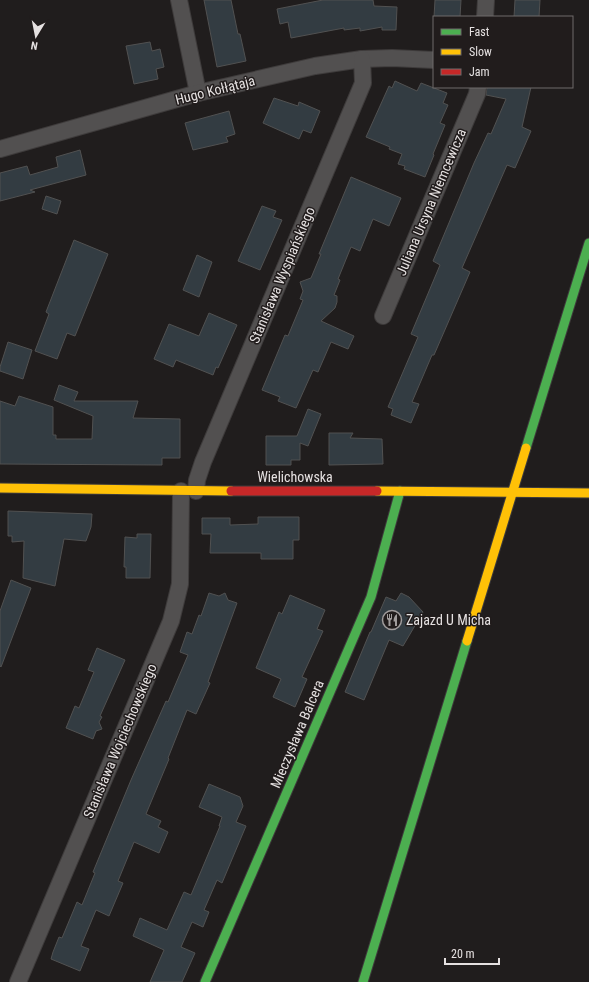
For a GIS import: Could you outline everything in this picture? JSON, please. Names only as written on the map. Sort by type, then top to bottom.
[{"type":"street","points":[[179,0],[198,93]]},
{"type":"street","points":[[485,16],[486,0]]},
{"type":"street","name":"Hugo Kołłątaja","points":[[0,148],[198,93],[315,66],[362,59],[392,58],[433,60]]},
{"type":"street","name":"Stanisława Wyspiańskiego","points":[[189,491],[197,480],[203,462],[363,83],[362,59]]},
{"type":"street","name":"Juliana Ursyna Niemcewicza","points":[[384,316],[477,94],[478,88]]},
{"type":"street","points":[[364,982],[589,243]]},
{"type":"street","name":"Wielichowska","points":[[0,488],[189,491],[589,493]]},
{"type":"street","name":"Stanisława Wojciechowskiego","points":[[18,982],[171,621],[180,584],[189,491]]},
{"type":"street","name":"Mieczysława Balcera","points":[[205,982],[371,597],[400,491]]},
{"type":"building","points":[[204,0],[231,0],[238,34],[240,34],[246,61],[217,67]]},
{"type":"building","points":[[323,0],[373,0],[374,6],[397,7],[396,30],[382,30],[382,27],[360,31],[360,28],[344,30],[344,28],[291,38],[288,22],[280,24],[277,9]]},
{"type":"building","points":[[435,0],[461,0],[460,16],[434,16]]},
{"type":"building","points":[[515,0],[540,0],[539,16],[514,16]]},
{"type":"building","points":[[150,42],[152,51],[160,49],[164,67],[156,69],[158,79],[134,84],[126,46]]},
{"type":"building","points":[[395,81],[417,91],[421,83],[447,93],[443,103],[448,105],[440,123],[445,125],[425,177],[404,169],[405,166],[398,164],[402,154],[389,149],[390,147],[366,137],[389,86],[392,88]]},
{"type":"building","points":[[487,88],[531,88],[522,127],[531,131],[515,168],[507,165],[462,268],[470,272],[412,402],[419,404],[411,423],[391,415],[393,409],[388,407],[418,337],[411,334],[440,265],[433,261],[474,163],[488,133],[491,134],[506,99],[486,95]]},
{"type":"building","points":[[274,98],[298,106],[299,102],[320,111],[311,133],[303,130],[299,139],[263,123]]},
{"type":"building","points":[[229,111],[235,134],[226,137],[228,142],[193,150],[185,123]]},
{"type":"building","points":[[80,150],[86,175],[30,190],[35,192],[0,201],[0,173],[27,166],[30,175],[58,167],[56,157]]},
{"type":"building","points":[[351,177],[401,198],[389,226],[373,219],[360,251],[351,247],[338,279],[340,280],[334,295],[337,296],[335,308],[321,321],[354,336],[348,349],[331,342],[318,372],[313,370],[296,408],[278,401],[280,397],[262,390],[285,335],[288,336],[303,300],[300,299],[303,291],[300,282],[311,278],[321,254],[319,254]]},
{"type":"building","points":[[46,196],[61,201],[57,214],[42,209]]},
{"type":"building","points":[[262,206],[276,211],[273,217],[282,220],[260,270],[238,261]]},
{"type":"building","points":[[74,240],[108,254],[75,336],[67,333],[57,359],[35,351],[49,314],[46,312]]},
{"type":"building","points":[[197,255],[212,262],[199,297],[183,290]]},
{"type":"building","points":[[209,313],[237,325],[218,368],[216,367],[213,375],[176,360],[173,367],[154,359],[169,324],[199,336]]},
{"type":"building","points":[[8,342],[32,350],[23,379],[0,371]]},
{"type":"building","points":[[59,385],[78,392],[74,401],[138,401],[133,418],[180,419],[180,458],[162,458],[162,465],[0,464],[0,401],[15,406],[19,396],[53,407],[53,435],[56,435],[56,439],[92,439],[93,416],[54,400]]},
{"type":"building","points":[[308,409],[321,414],[308,446],[300,443],[300,460],[291,460],[291,465],[266,465],[266,436],[297,436]]},
{"type":"building","points":[[329,433],[353,433],[350,438],[382,439],[383,464],[329,465]]},
{"type":"building","points":[[8,511],[92,514],[91,527],[86,541],[64,539],[55,586],[23,578],[24,541],[12,542],[12,536],[8,536]]},
{"type":"building","points":[[258,517],[299,517],[299,540],[293,540],[293,559],[261,559],[261,553],[210,553],[211,534],[202,534],[202,518],[230,518],[230,525],[258,524]]},
{"type":"building","points":[[137,534],[151,534],[150,578],[126,578],[126,567],[124,567],[125,537],[137,538]]},
{"type":"building","points":[[11,580],[31,588],[1,667],[0,611]]},
{"type":"building","points":[[209,593],[219,596],[225,593],[228,600],[237,603],[208,682],[210,683],[196,714],[187,710],[168,758],[169,759],[146,814],[161,821],[158,827],[168,832],[159,853],[134,842],[118,881],[123,883],[109,916],[96,910],[81,946],[89,949],[80,971],[51,959],[53,952],[59,937],[62,938],[77,902],[82,905],[95,873],[93,872],[131,780],[166,701],[168,702],[188,655],[180,652],[187,632],[192,634],[199,615],[201,616]]},
{"type":"building","points":[[401,593],[409,597],[423,612],[403,646],[389,640],[364,700],[345,692],[386,597],[396,601]]},
{"type":"building","points":[[290,595],[325,610],[317,629],[323,631],[302,677],[307,679],[295,707],[273,697],[281,679],[256,668],[279,612],[282,614]]},
{"type":"building","points":[[97,648],[125,660],[100,716],[102,717],[99,722],[102,729],[96,731],[93,739],[66,728],[75,706],[79,708],[94,672],[88,670]]},
{"type":"building","points":[[209,784],[240,797],[243,806],[236,822],[246,826],[222,883],[217,880],[204,910],[209,912],[203,927],[192,922],[181,947],[195,953],[182,982],[150,982],[164,950],[133,936],[140,918],[167,930],[184,892],[191,895],[220,826],[222,817],[199,807]]},
{"type":"traffic: fast","points":[[526,448],[589,243]]},
{"type":"traffic: fast","points":[[205,982],[371,597],[400,491]]},
{"type":"traffic: fast","points":[[363,982],[467,641]]},
{"type":"traffic: slow","points":[[467,641],[526,448]]},
{"type":"traffic: slow","points":[[0,488],[231,491]]},
{"type":"traffic: slow","points":[[377,491],[589,493]]},
{"type":"traffic: jam","points":[[231,491],[377,491]]},
{"type":"place","name":"Zajazd U Micha","points":[[392,620]]}]
